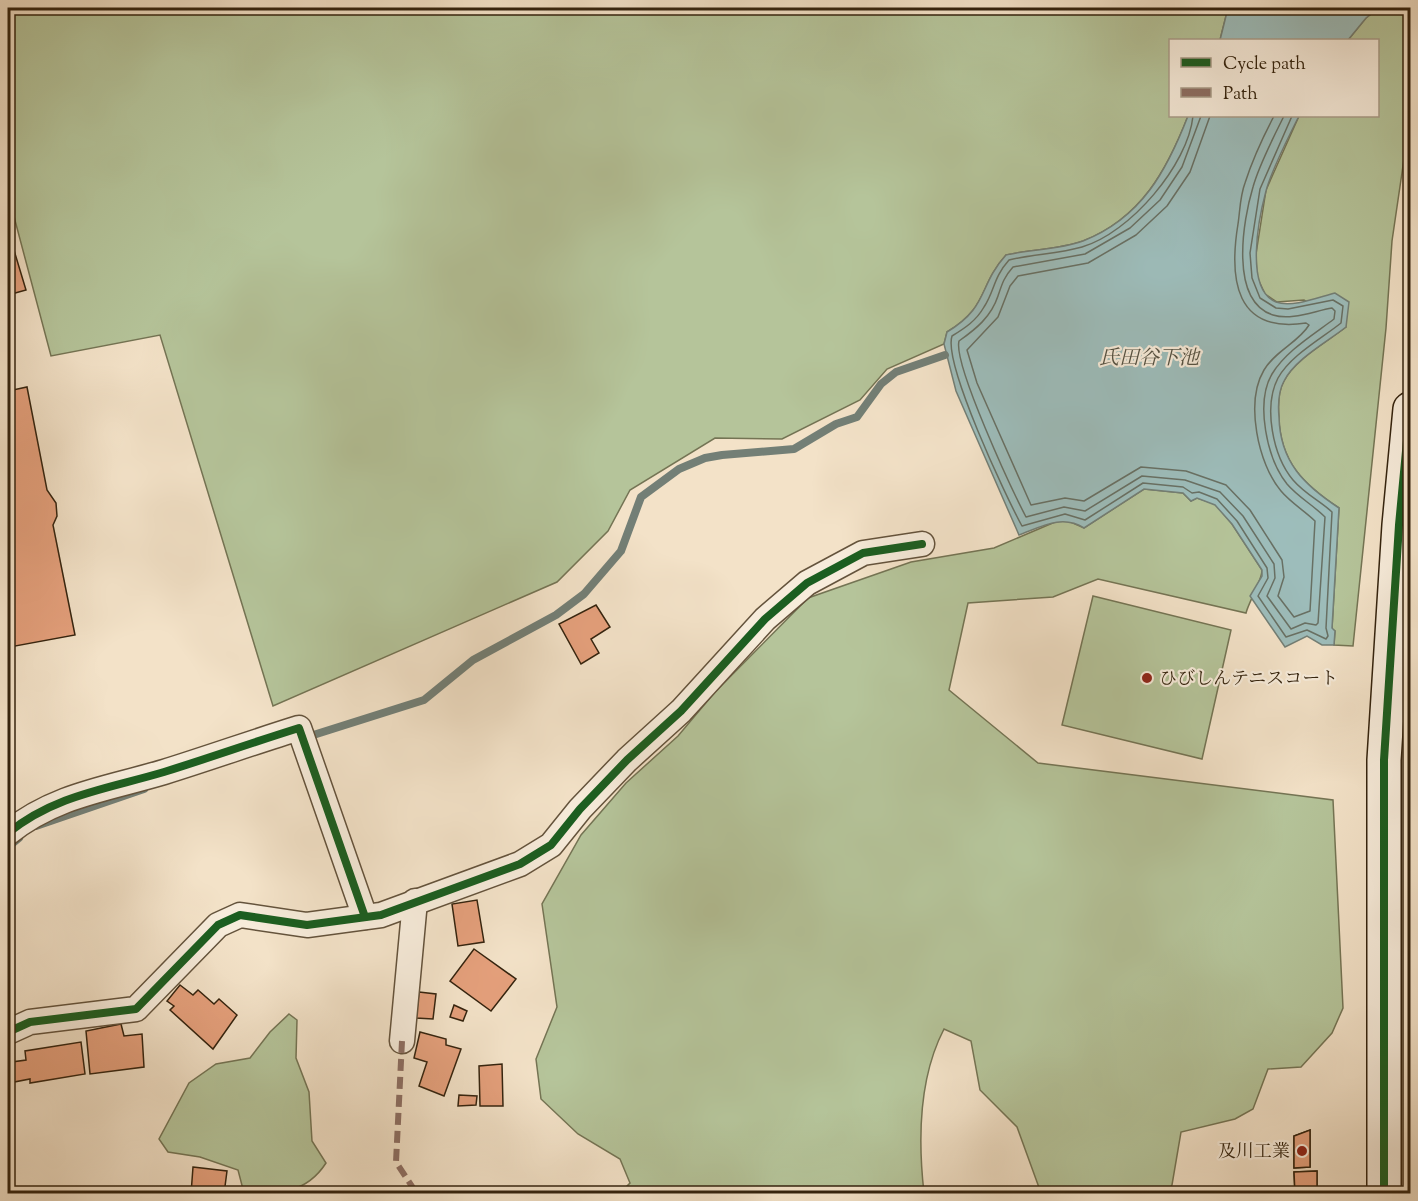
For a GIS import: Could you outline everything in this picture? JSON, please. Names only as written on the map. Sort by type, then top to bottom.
[{"type":"street","points":[[1384,1194],[1397,1067],[1384,760],[1399,525],[1410,408]]},
{"type":"street","points":[[8,1032],[30,1022],[136,1009],[218,925],[240,915],[307,925],[381,915],[520,864],[551,845],[580,809],[681,711],[719,666],[765,619],[807,583],[863,553],[922,544]]},
{"type":"street","points":[[8,833],[31,814],[74,796],[302,737],[365,917]]},
{"type":"street","points":[[402,1041],[414,902]]},
{"type":"green space","points":[[8,8],[1228,8],[1220,39],[1169,39],[1169,117],[1188,117],[1161,173],[1136,206],[1121,219],[1103,231],[1074,244],[1006,255],[997,266],[977,305],[960,323],[947,332],[944,344],[887,369],[860,400],[782,439],[715,438],[630,490],[608,531],[557,582],[273,706],[160,335],[51,356],[8,194]]},
{"type":"green space","points":[[1379,8],[1410,8],[1410,118],[1392,241],[1386,328],[1353,646],[1334,645],[1335,631],[1332,629],[1339,508],[1305,481],[1289,460],[1280,433],[1279,413],[1282,385],[1289,373],[1312,351],[1346,327],[1304,300],[1277,302],[1265,294],[1257,277],[1256,254],[1266,190],[1299,117],[1379,117],[1379,39],[1349,39],[1366,18]]},
{"type":"green space","points":[[1144,489],[1183,493],[1191,501],[1197,498],[1215,504],[1232,524],[1262,570],[1246,613],[1098,579],[1053,597],[968,603],[949,690],[1038,763],[1333,800],[1343,1008],[1332,1033],[1301,1067],[1268,1069],[1253,1109],[1235,1119],[1181,1132],[1172,1185],[1166,1193],[1041,1193],[1017,1127],[980,1090],[971,1041],[944,1029],[929,1067],[922,1109],[921,1152],[924,1193],[620,1193],[630,1183],[620,1159],[578,1134],[541,1099],[536,1059],[557,1007],[542,904],[581,835],[626,783],[678,736],[715,692],[808,598],[911,562],[994,548],[1055,522],[1066,520],[1084,528]]},
{"type":"green space","name":"ひびしんテニスコート","points":[[1093,596],[1231,630],[1202,759],[1062,725]]},
{"type":"green space","points":[[289,1014],[297,1020],[296,1058],[309,1092],[312,1141],[326,1163],[310,1181],[290,1190],[244,1193],[238,1170],[200,1157],[168,1152],[159,1139],[189,1083],[216,1064],[250,1058],[270,1032]]},
{"type":"water","points":[[1228,8],[1379,8],[1366,18],[1349,39],[1220,39]]},
{"type":"water","name":"氏田谷下池","points":[[1188,117],[1299,117],[1276,163],[1266,191],[1256,251],[1257,268],[1260,283],[1266,295],[1276,302],[1297,303],[1335,293],[1349,302],[1346,327],[1312,351],[1289,373],[1282,385],[1279,404],[1280,433],[1289,460],[1305,481],[1339,508],[1332,628],[1335,631],[1334,645],[1322,645],[1307,636],[1285,647],[1250,596],[1262,576],[1262,570],[1232,524],[1215,505],[1197,498],[1191,501],[1183,493],[1144,489],[1084,528],[1068,522],[1060,522],[1019,535],[956,391],[944,344],[947,332],[970,314],[977,305],[997,266],[1006,255],[1074,244],[1104,231],[1137,206],[1150,190],[1180,136]]},
{"type":"building","points":[[8,236],[26,290],[8,295]]},
{"type":"building","points":[[27,387],[47,490],[56,503],[57,516],[53,525],[75,635],[10,647],[8,636],[8,391]]},
{"type":"building","points":[[596,605],[610,627],[591,639],[599,653],[581,664],[559,624]]},
{"type":"building","points":[[477,900],[484,942],[458,946],[452,904]]},
{"type":"building","points":[[474,949],[516,979],[491,1011],[450,981]]},
{"type":"building","points":[[180,985],[193,995],[198,990],[214,1004],[219,999],[237,1015],[213,1049],[170,1010],[174,1006],[167,1001]]},
{"type":"building","points":[[419,992],[436,994],[433,1019],[416,1018]]},
{"type":"building","points":[[454,1005],[467,1011],[463,1021],[450,1017]]},
{"type":"building","points":[[121,1024],[124,1036],[142,1034],[144,1067],[90,1074],[86,1031]]},
{"type":"building","points":[[420,1032],[446,1039],[446,1045],[461,1049],[444,1096],[419,1086],[427,1062],[414,1058]]},
{"type":"building","points":[[81,1042],[85,1074],[30,1083],[30,1079],[14,1082],[12,1062],[26,1060],[25,1051]]},
{"type":"building","points":[[502,1064],[503,1106],[480,1106],[479,1066]]},
{"type":"building","points":[[459,1095],[477,1096],[476,1105],[458,1106]]},
{"type":"building","name":"及川工業","points":[[1310,1130],[1310,1167],[1294,1168],[1294,1136]]},
{"type":"building","name":"及川工業","points":[[1310,1130],[1310,1167],[1294,1168],[1294,1136]]},
{"type":"building","points":[[193,1167],[227,1171],[224,1194],[191,1194]]},
{"type":"building","name":"及川工業","points":[[1317,1171],[1317,1194],[1295,1194],[1294,1172]]},
{"type":"building","name":"及川工業","points":[[1317,1171],[1317,1194],[1295,1194],[1294,1172]]},
{"type":"waterway","points":[[307,737],[424,700],[473,660],[556,615],[584,594],[621,551],[641,497],[679,469],[705,458],[722,455],[794,449],[836,424],[857,417],[881,384],[896,372],[945,355]]},
{"type":"waterway","points":[[36,826],[144,789]]},
{"type":"waterway","points":[[8,847],[19,838]]},
{"type":"marked path","points":[[402,1041],[396,1162],[417,1194]]},
{"type":"cycle path","points":[[1384,1194],[1384,760],[1399,525],[1410,409]]},
{"type":"cycle path","points":[[8,1032],[30,1022],[136,1009],[218,925],[240,915],[307,925],[381,915],[520,864],[551,845],[580,809],[627,760],[681,711],[765,619],[807,583],[863,553],[922,544]]},
{"type":"cycle path","points":[[8,833],[26,820],[63,801],[164,772],[299,728],[365,917]]},
{"type":"place","name":"ひびしんテニスコート","points":[[1147,678]]},
{"type":"place","name":"及川工業","points":[[1302,1151]]}]
